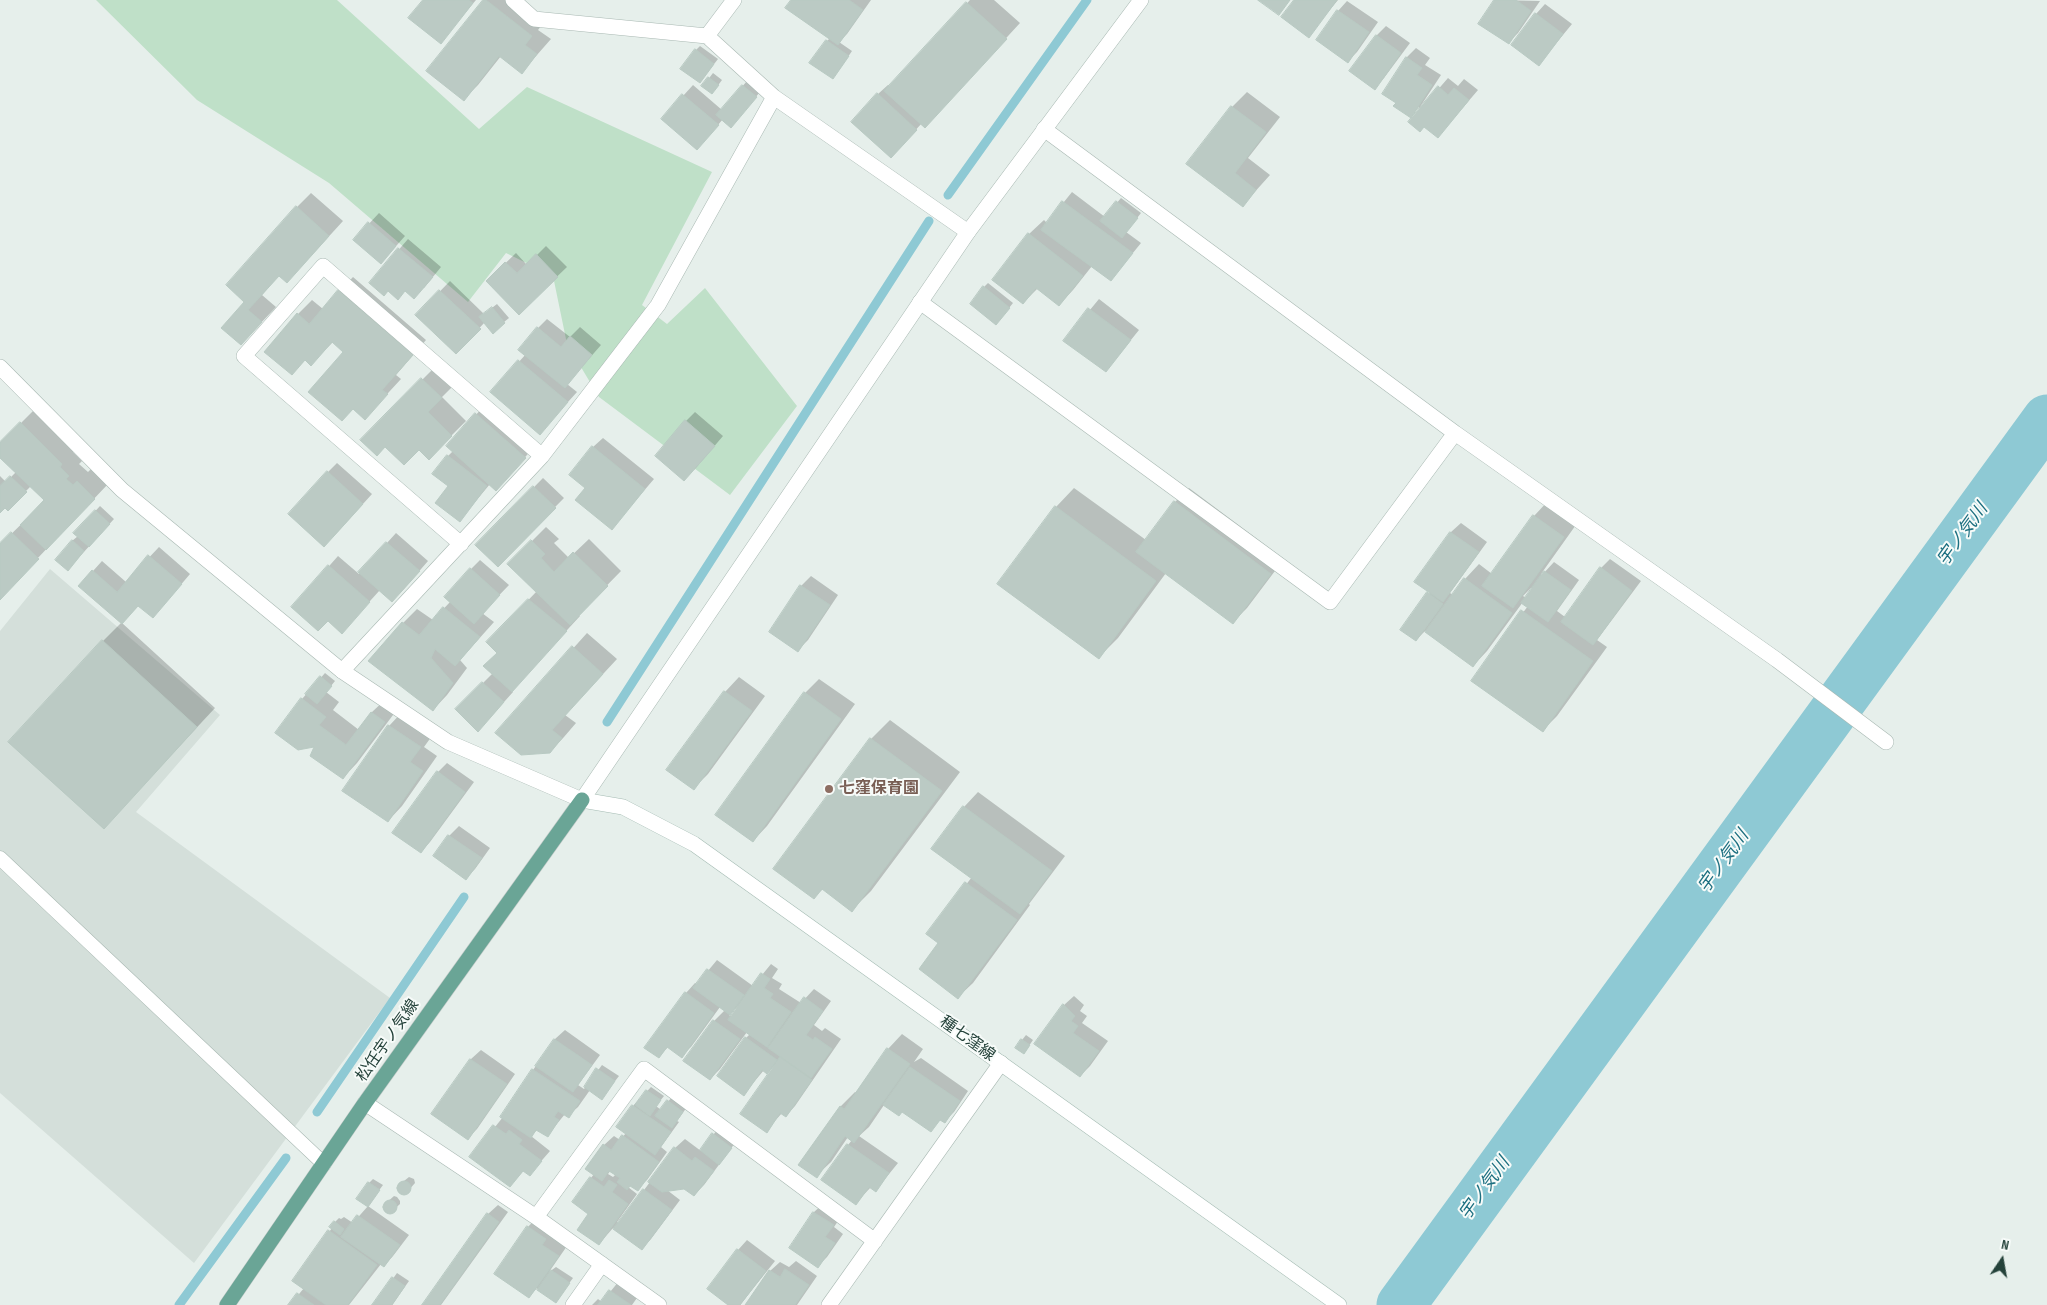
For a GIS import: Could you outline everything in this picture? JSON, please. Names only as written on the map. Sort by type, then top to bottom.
[{"type":"main road","name":"松任宇ノ気線","points":[[227,1305],[365,1103],[582,800]]},
{"type":"street","points":[[513,0],[534,19],[707,36],[774,97],[968,232]]},
{"type":"street","points":[[707,36],[734,0]]},
{"type":"street","points":[[582,800],[968,232],[1141,0]]},
{"type":"street","points":[[342,671],[542,456],[658,305],[774,97]]},
{"type":"street","points":[[1044,129],[1455,434],[1776,660],[1886,742]]},
{"type":"street","points":[[461,544],[244,356],[323,266],[542,456]]},
{"type":"street","points":[[920,302],[1330,602],[1455,434]]},
{"type":"street","name":"種七窪線","points":[[0,367],[122,490],[342,671],[448,742],[582,800],[622,806],[694,844],[1338,1304]]},
{"type":"street","points":[[829,1305],[1001,1063]]},
{"type":"street","points":[[536,1217],[644,1069],[875,1241]]},
{"type":"street","points":[[365,1103],[536,1217],[660,1305]]},
{"type":"street","points":[[573,1305],[602,1264]]},
{"type":"lane","points":[[0,858],[324,1164]]},
{"type":"shaded area","points":[[50,569],[220,715],[136,812],[390,998],[194,1263],[0,1093],[0,631]]},
{"type":"green space","points":[[96,0],[337,0],[479,129],[527,87],[712,172],[642,305],[667,324],[705,288],[797,406],[730,495],[599,397],[567,344],[553,276],[506,253],[468,302],[329,183],[197,100]]},
{"type":"building","points":[[423,0],[469,0],[473,3],[441,44],[408,18]]},
{"type":"building","points":[[483,0],[486,0],[532,36],[525,45],[537,54],[522,74],[499,56],[464,101],[426,71]]},
{"type":"building","points":[[791,0],[849,0],[863,10],[838,45],[785,8]]},
{"type":"building","points":[[1258,0],[1290,0],[1279,15]]},
{"type":"building","points":[[1294,0],[1337,0],[1309,38],[1281,17]]},
{"type":"building","points":[[1494,0],[1516,0],[1531,11],[1509,44],[1478,24]]},
{"type":"building","points":[[966,2],[1007,39],[925,128],[884,91]]},
{"type":"building","points":[[1337,10],[1369,32],[1348,63],[1316,40]]},
{"type":"building","points":[[1535,13],[1563,34],[1539,66],[1511,45]]},
{"type":"building","points":[[1376,35],[1401,53],[1375,90],[1349,71]]},
{"type":"building","points":[[826,40],[849,56],[833,79],[809,63]]},
{"type":"building","points":[[695,49],[714,64],[700,83],[680,69]]},
{"type":"building","points":[[1406,57],[1422,68],[1417,75],[1432,85],[1411,118],[1393,106],[1396,103],[1382,94]]},
{"type":"building","points":[[708,77],[719,85],[712,94],[701,86]]},
{"type":"building","points":[[742,85],[757,97],[731,128],[716,115]]},
{"type":"building","points":[[1438,86],[1448,95],[1454,88],[1469,100],[1438,138],[1424,127],[1420,132],[1408,122]]},
{"type":"building","points":[[877,93],[917,130],[891,158],[851,122]]},
{"type":"building","points":[[682,94],[719,125],[697,150],[661,119]]},
{"type":"building","points":[[1231,106],[1266,132],[1235,173],[1256,190],[1243,207],[1186,164]]},
{"type":"building","points":[[1062,201],[1133,253],[1111,281],[1041,230]]},
{"type":"building","points":[[1116,201],[1138,218],[1122,238],[1100,221]]},
{"type":"building","points":[[296,206],[329,236],[287,283],[279,276],[248,310],[262,322],[241,345],[221,328],[244,302],[226,285]]},
{"type":"building","points":[[368,222],[396,246],[381,264],[353,240]]},
{"type":"building","points":[[1028,233],[1083,276],[1059,306],[1036,288],[1023,304],[992,280]]},
{"type":"building","points":[[398,248],[433,277],[414,299],[405,291],[398,300],[388,291],[384,296],[369,283]]},
{"type":"building","points":[[536,254],[558,277],[519,315],[486,281],[505,262],[517,273]]},
{"type":"building","points":[[983,286],[1010,308],[996,325],[970,304]]},
{"type":"building","points":[[338,290],[413,355],[382,390],[388,394],[365,420],[353,409],[342,421],[308,392],[343,352],[332,342],[311,366],[305,360],[292,375],[264,352],[297,313],[309,324]]},
{"type":"building","points":[[439,290],[481,329],[456,354],[415,315]]},
{"type":"building","points":[[492,307],[505,323],[493,334],[479,317]]},
{"type":"building","points":[[1088,308],[1131,340],[1106,372],[1063,341]]},
{"type":"building","points":[[537,327],[561,347],[570,336],[592,355],[565,388],[518,350]]},
{"type":"building","points":[[518,360],[568,402],[540,435],[490,392]]},
{"type":"building","points":[[421,378],[442,398],[428,412],[452,436],[429,460],[419,450],[404,465],[385,447],[377,456],[360,440]]},
{"type":"building","points":[[475,413],[526,458],[496,491],[446,446]]},
{"type":"building","points":[[685,420],[715,446],[684,481],[655,456]]},
{"type":"building","points":[[20,422],[62,464],[60,467],[69,476],[66,479],[73,485],[77,481],[95,499],[46,550],[20,525],[44,500],[0,458],[0,442]]},
{"type":"building","points":[[592,446],[645,489],[612,530],[575,500],[585,488],[569,475]]},
{"type":"building","points":[[447,455],[487,486],[460,522],[435,503],[448,486],[432,474]]},
{"type":"building","points":[[327,471],[363,504],[324,547],[288,514]]},
{"type":"building","points":[[10,476],[27,492],[8,511],[5,508],[0,513],[0,486]]},
{"type":"building","points":[[533,486],[556,508],[498,567],[475,545]]},
{"type":"building","points":[[1174,501],[1271,574],[1233,624],[1136,552]]},
{"type":"building","points":[[1055,506],[1156,581],[1099,659],[997,584]]},
{"type":"building","points":[[95,510],[110,524],[89,547],[73,533]]},
{"type":"building","points":[[1533,515],[1564,537],[1513,608],[1482,586]]},
{"type":"building","points":[[11,532],[39,559],[0,600],[0,543]]},
{"type":"building","points":[[1450,532],[1479,552],[1443,602],[1414,582]]},
{"type":"building","points":[[72,540],[84,551],[68,571],[55,560]]},
{"type":"building","points":[[531,540],[545,554],[541,558],[554,572],[573,552],[608,586],[570,625],[507,564]]},
{"type":"building","points":[[386,542],[420,571],[392,602],[358,572]]},
{"type":"building","points":[[148,555],[182,584],[153,618],[138,606],[122,624],[78,586],[92,570],[117,592]]},
{"type":"building","points":[[328,565],[370,602],[342,634],[328,621],[318,631],[291,607]]},
{"type":"building","points":[[1600,567],[1632,591],[1593,645],[1561,622]]},
{"type":"building","points":[[470,568],[500,595],[474,624],[444,597]]},
{"type":"building","points":[[1544,571],[1571,590],[1548,622],[1521,603]]},
{"type":"building","points":[[1464,578],[1512,613],[1473,667],[1425,632]]},
{"type":"building","points":[[800,585],[830,605],[798,652],[769,632]]},
{"type":"building","points":[[1427,592],[1443,604],[1416,641],[1400,630]]},
{"type":"building","points":[[528,599],[567,631],[512,692],[483,666],[497,653],[486,642]]},
{"type":"building","points":[[443,607],[480,637],[455,666],[435,649],[431,658],[453,683],[433,711],[368,661],[402,622],[419,635]]},
{"type":"building","points":[[1521,610],[1593,661],[1543,732],[1471,681]]},
{"type":"building","points":[[102,640],[197,727],[104,829],[8,742]]},
{"type":"building","points":[[572,646],[603,674],[552,730],[562,738],[550,753],[521,755],[495,733]]},
{"type":"building","points":[[320,676],[332,686],[317,704],[305,694]]},
{"type":"building","points":[[482,682],[504,702],[478,732],[455,709]]},
{"type":"building","points":[[724,691],[752,711],[694,790],[666,770]]},
{"type":"building","points":[[804,692],[841,719],[753,842],[715,815]]},
{"type":"building","points":[[301,698],[326,717],[319,725],[346,745],[371,712],[385,722],[343,779],[310,756],[314,747],[298,750],[275,733]]},
{"type":"building","points":[[388,725],[421,747],[410,762],[423,771],[388,822],[342,791]]},
{"type":"building","points":[[870,738],[942,791],[852,912],[822,889],[814,899],[773,869]]},
{"type":"building","points":[[437,771],[465,792],[421,853],[392,833]]},
{"type":"building","points":[[963,806],[1052,871],[1020,914],[931,849]]},
{"type":"building","points":[[448,835],[482,858],[466,880],[433,856]]},
{"type":"building","points":[[965,882],[1017,920],[958,999],[919,969],[938,943],[926,934]]},
{"type":"building","points":[[707,969],[744,995],[730,1015],[693,988]]},
{"type":"building","points":[[761,973],[770,979],[764,988],[773,994],[770,998],[791,1012],[767,1047],[728,1020]]},
{"type":"building","points":[[685,992],[714,1013],[682,1058],[667,1047],[659,1058],[644,1048]]},
{"type":"building","points":[[804,997],[823,1011],[806,1035],[813,1040],[815,1037],[832,1049],[811,1078],[768,1048]]},
{"type":"building","points":[[1063,1004],[1075,1016],[1071,1021],[1078,1026],[1073,1033],[1099,1051],[1080,1077],[1034,1044]]},
{"type":"building","points":[[713,1020],[740,1039],[710,1080],[683,1061]]},
{"type":"building","points":[[745,1037],[777,1060],[767,1074],[762,1070],[744,1096],[717,1076]]},
{"type":"building","points":[[554,1039],[592,1065],[573,1092],[535,1066]]},
{"type":"building","points":[[1021,1039],[1030,1045],[1024,1054],[1015,1048]]},
{"type":"building","points":[[887,1048],[910,1064],[854,1143],[845,1136],[817,1178],[798,1165],[840,1106],[844,1109]]},
{"type":"building","points":[[780,1057],[812,1080],[786,1117],[780,1113],[767,1133],[740,1114]]},
{"type":"building","points":[[470,1059],[507,1084],[468,1140],[431,1114]]},
{"type":"building","points":[[910,1067],[960,1101],[945,1123],[940,1120],[931,1132],[902,1112],[899,1116],[883,1105]]},
{"type":"building","points":[[596,1068],[615,1081],[602,1100],[584,1087]]},
{"type":"building","points":[[532,1069],[580,1101],[569,1118],[558,1111],[554,1117],[559,1120],[548,1137],[536,1130],[531,1138],[500,1117]]},
{"type":"building","points":[[646,1090],[661,1100],[650,1116],[635,1105]]},
{"type":"building","points":[[667,1100],[683,1112],[672,1128],[655,1116]]},
{"type":"building","points":[[632,1105],[671,1132],[655,1155],[616,1127]]},
{"type":"building","points":[[493,1125],[506,1134],[509,1130],[522,1140],[519,1144],[542,1161],[530,1176],[523,1171],[510,1187],[469,1157]]},
{"type":"building","points":[[712,1133],[732,1148],[719,1165],[700,1150]]},
{"type":"building","points":[[622,1135],[659,1162],[638,1191],[630,1186],[627,1190],[617,1182],[620,1178],[609,1171],[602,1181],[585,1169],[603,1144],[611,1150]]},
{"type":"building","points":[[847,1144],[889,1173],[876,1192],[869,1187],[856,1205],[821,1180]]},
{"type":"building","points":[[674,1147],[692,1161],[695,1157],[714,1171],[694,1196],[684,1189],[662,1192],[648,1182]]},
{"type":"building","points":[[590,1177],[604,1187],[609,1180],[617,1185],[612,1192],[628,1204],[599,1245],[577,1230],[588,1214],[572,1202]]},
{"type":"building","points":[[404,1181],[409,1183],[411,1188],[409,1193],[404,1195],[399,1193],[397,1188],[399,1183]]},
{"type":"building","points":[[368,1182],[380,1190],[368,1207],[356,1199]]},
{"type":"building","points":[[643,1189],[672,1210],[642,1250],[613,1229]]},
{"type":"building","points":[[390,1200],[395,1202],[397,1207],[395,1212],[390,1214],[385,1212],[383,1207],[385,1202]]},
{"type":"building","points":[[813,1212],[834,1225],[825,1237],[835,1243],[818,1268],[789,1248]]},
{"type":"building","points":[[487,1213],[499,1222],[440,1305],[422,1305]]},
{"type":"building","points":[[357,1215],[400,1245],[384,1267],[341,1237]]},
{"type":"building","points":[[334,1221],[344,1229],[340,1235],[329,1227]]},
{"type":"building","points":[[527,1226],[546,1239],[542,1245],[559,1256],[529,1298],[494,1274]]},
{"type":"building","points":[[328,1230],[377,1265],[348,1305],[326,1305],[292,1281]]},
{"type":"building","points":[[737,1249],[766,1271],[740,1305],[728,1305],[707,1289]]},
{"type":"building","points":[[785,1269],[809,1285],[795,1305],[745,1305],[769,1270],[780,1277]]},
{"type":"building","points":[[551,1270],[570,1283],[556,1303],[537,1290]]},
{"type":"building","points":[[392,1277],[405,1286],[392,1305],[372,1305]]},
{"type":"building","points":[[609,1290],[631,1305],[598,1305]]},
{"type":"building","points":[[297,1293],[314,1305],[288,1305]]},
{"type":"waterway","points":[[948,195],[1087,0]]},
{"type":"waterway","points":[[607,722],[929,221]]},
{"type":"waterway","name":"宇ノ気川","points":[[1401,1305],[2047,419]]},
{"type":"waterway","points":[[317,1112],[464,897]]},
{"type":"waterway","points":[[179,1305],[286,1158]]},
{"type":"place","name":"七窪保育園","points":[[829,789]]}]
